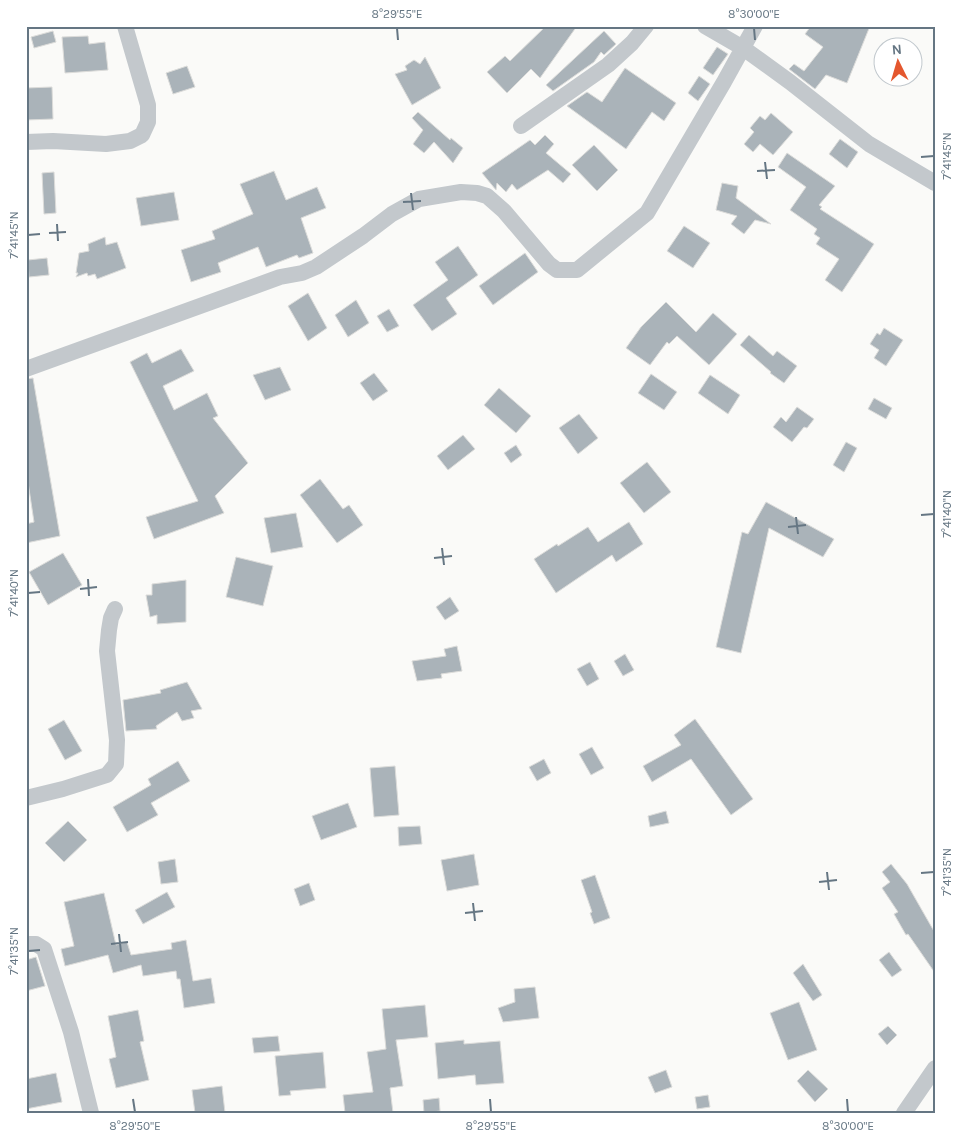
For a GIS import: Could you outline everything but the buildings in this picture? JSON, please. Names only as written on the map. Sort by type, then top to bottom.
[{"type":"street","points":[[26,142],[53,141],[106,144],[130,142],[142,135],[148,122],[148,105],[125,26]]},
{"type":"street","points":[[521,126],[608,65],[632,43],[646,26]]},
{"type":"street","points":[[705,26],[743,48],[790,82],[868,144],[935,184]]},
{"type":"street","points":[[26,369],[280,277],[302,273],[316,267],[406,205],[435,195],[461,192],[487,196],[504,211],[549,264],[557,270],[577,270],[647,214],[755,26]]},
{"type":"street","points":[[26,798],[63,790],[107,775],[116,764],[117,740],[107,651],[110,624],[116,609]]},
{"type":"street","points":[[26,944],[36,944],[44,949],[71,1032],[90,1113]]},
{"type":"street","points":[[904,1113],[935,1068]]}]
